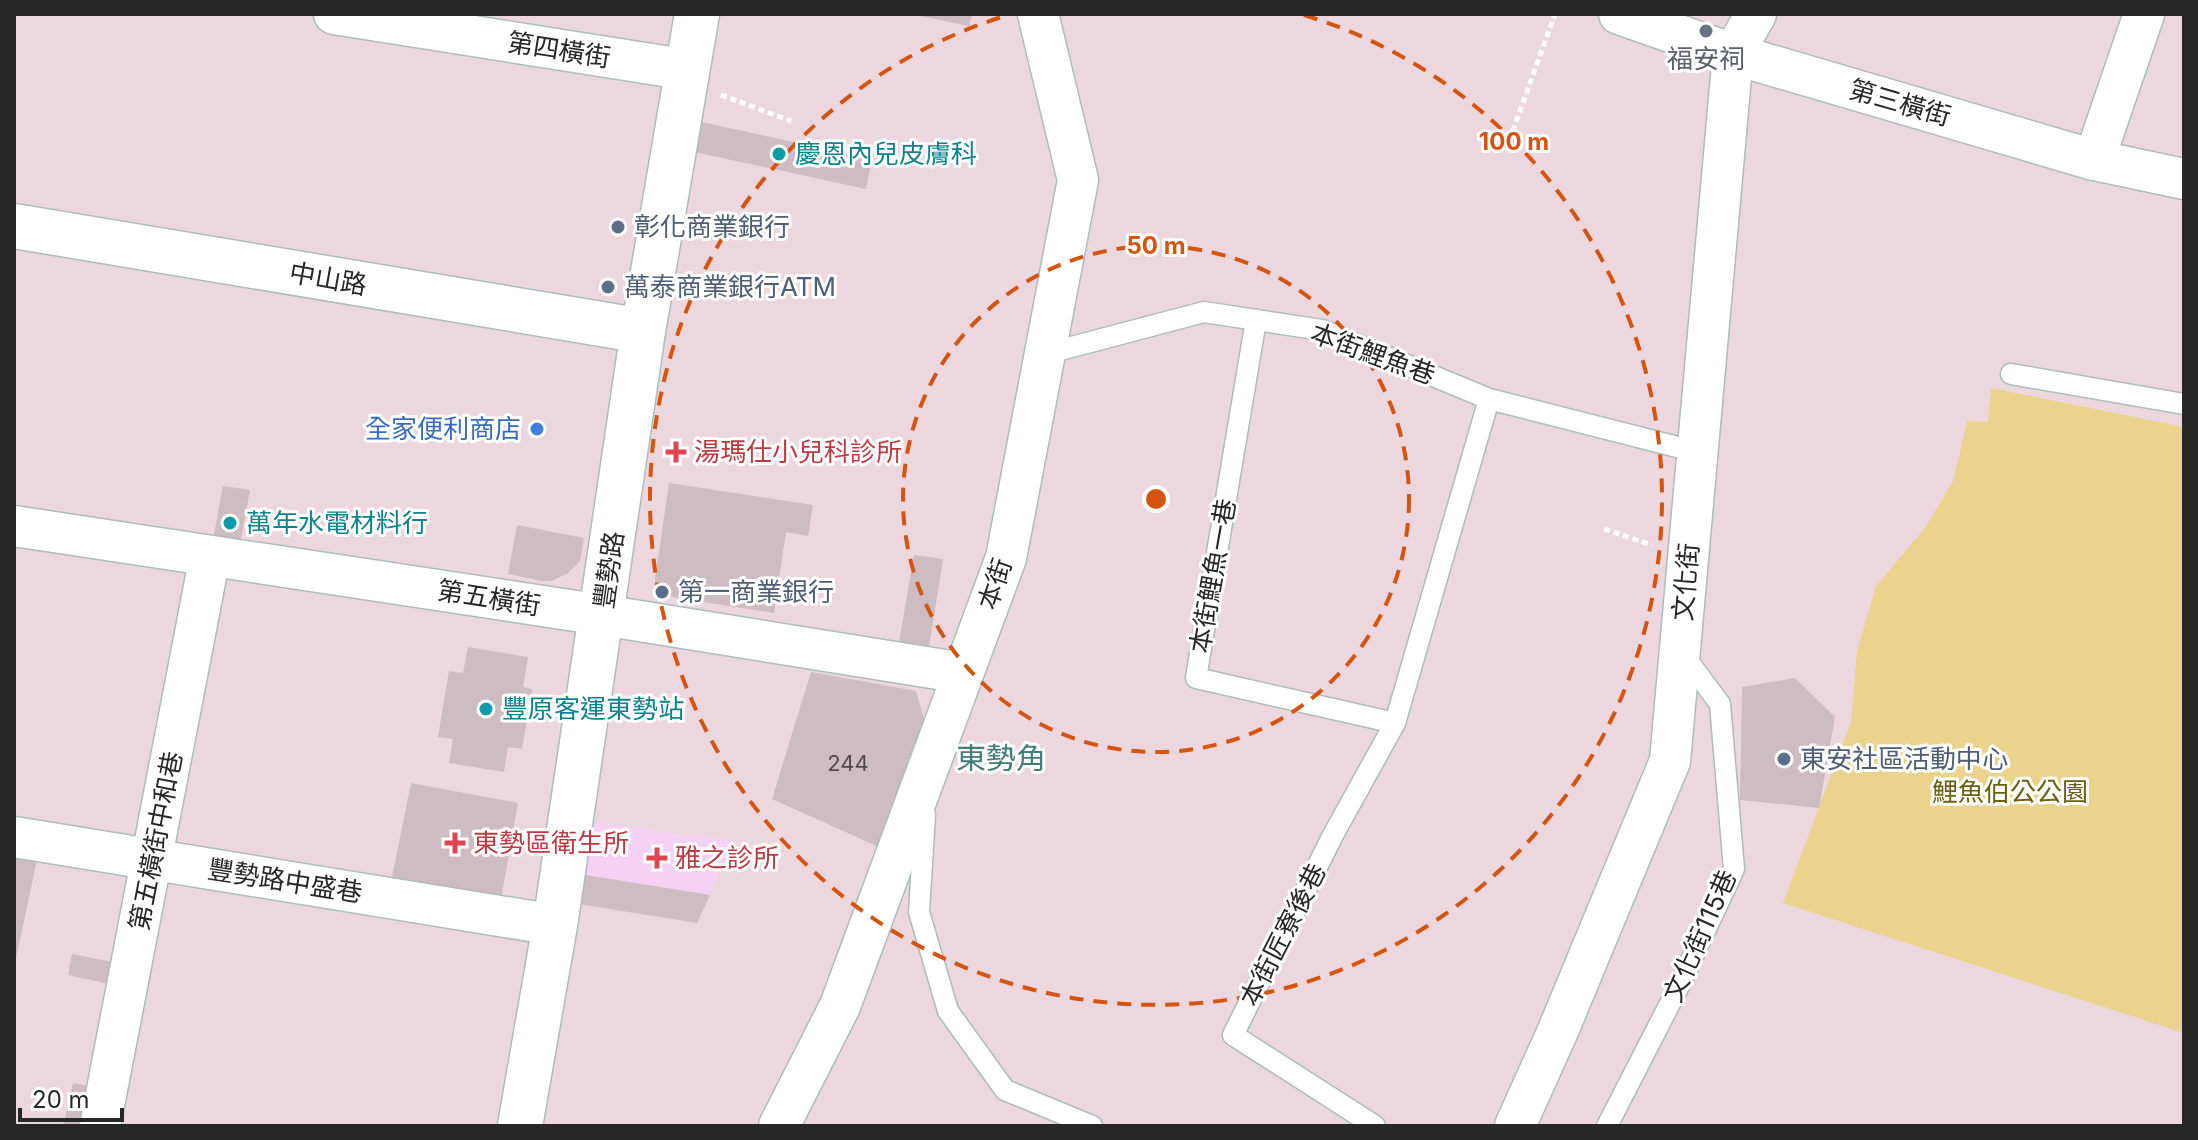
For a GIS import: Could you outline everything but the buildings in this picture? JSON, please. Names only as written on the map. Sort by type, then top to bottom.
[{"type":"street","name":"第四橫街","points":[[334,14],[689,70]]},
{"type":"street","name":"豐勢路","points":[[520,1126],[555,925],[643,331],[697,14]]},
{"type":"street","name":"本街","points":[[779,1126],[840,1006],[1006,558],[1078,180],[1038,14]]},
{"type":"street","name":"第三橫街","points":[[1619,14],[1733,54],[2094,160],[2184,179]]},
{"type":"street","name":"文化街","points":[[1515,1126],[1670,761],[1733,54],[1756,14]]},
{"type":"street","points":[[2094,160],[2144,14]]},
{"type":"street","name":"中山路","points":[[14,226],[643,331]]},
{"type":"street","name":"第五橫街","points":[[14,526],[963,673]]},
{"type":"street","name":"第五橫街中和巷","points":[[100,1126],[210,556]]},
{"type":"street","name":"豐勢路中盛巷","points":[[14,837],[555,925]]},
{"type":"lane","name":"本街鯉魚巷","points":[[1045,354],[1204,312],[1322,330],[1489,399],[1697,452]]},
{"type":"lane","name":"本街鯉魚一巷","points":[[1256,320],[1196,678],[1395,723]]},
{"type":"lane","points":[[2011,374],[2184,404]]},
{"type":"lane","points":[[1395,723],[1489,399]]},
{"type":"lane","name":"文化街115巷","points":[[1607,1126],[1680,984],[1734,869],[1720,704],[1679,649]]},
{"type":"lane","name":"本街匠寮後巷","points":[[1375,1126],[1233,1035],[1333,835],[1395,723]]},
{"type":"lane","points":[[927,769],[919,912],[948,1011],[1005,1090],[1092,1126]]},
{"type":"path","points":[[1506,150],[1555,14]]},
{"type":"path","points":[[689,70],[723,97],[791,121]]},
{"type":"path","points":[[1604,529],[1688,557]]},
{"type":"shaded area","name":"雅之診所","points":[[594,822],[733,841],[710,895],[586,875]]},
{"type":"green space","name":"鯉魚伯公公園","points":[[1991,388],[2184,427],[2184,1033],[1783,903],[1851,722],[1857,651],[1876,586],[1925,528],[1953,481],[1967,421],[1988,422]]},
{"type":"place","name":"福安祠","points":[[1706,31]]},
{"type":"place","name":"慶恩內兒皮膚科","points":[[779,154]]},
{"type":"place","name":"彰化商業銀行","points":[[618,227]]},
{"type":"place","name":"萬泰商業銀行ATM","points":[[608,287]]},
{"type":"place","name":"全家便利商店","points":[[537,429]]},
{"type":"place","name":"湯瑪仕小兒科診所","points":[[676,452]]},
{"type":"place","name":"萬年水電材料行","points":[[230,523]]},
{"type":"place","name":"第一商業銀行","points":[[662,592]]},
{"type":"place","name":"豐原客運東勢站","points":[[486,709]]},
{"type":"place","name":"東安社區活動中心","points":[[1784,759]]},
{"type":"place","name":"東勢區衛生所","points":[[455,843]]},
{"type":"place","name":"雅之診所","points":[[657,858]]},
{"type":"district","name":"東勢角","points":[[1001,759]]}]
